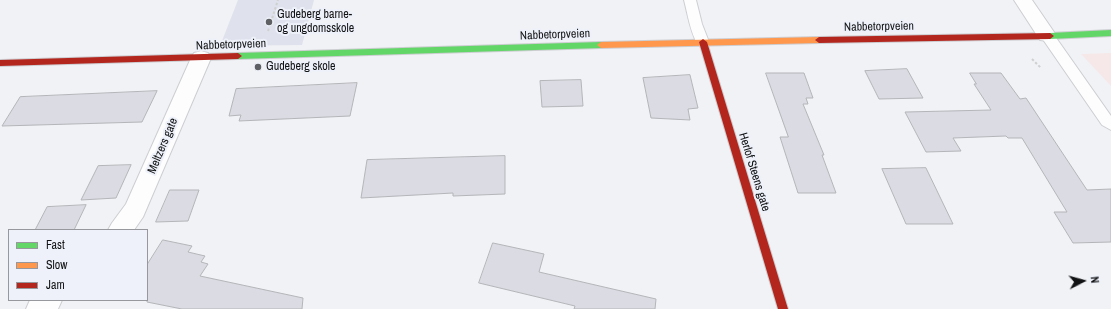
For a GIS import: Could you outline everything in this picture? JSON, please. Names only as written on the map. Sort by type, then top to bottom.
[{"type":"street","points":[[1023,0],[1047,35]]},
{"type":"street","name":"Nabbetorpveien","points":[[0,63],[703,42],[1111,33]]},
{"type":"street","name":"Herlof Steens gate","points":[[703,42],[783,309]]},
{"type":"street","name":"Meltzers gate","points":[[121,229],[136,210],[201,58]]},
{"type":"street","points":[[39,309],[48,301]]},
{"type":"lane","points":[[690,0],[696,24],[703,42]]},
{"type":"lane","points":[[1047,35],[1111,124]]},
{"type":"path","points":[[261,56],[278,0]]},
{"type":"shaded area","name":"Gudeberg barne- og ungdomsskole","points":[[238,0],[314,0],[302,45],[220,46]]},
{"type":"shaded area","points":[[1111,53],[1111,86],[1081,54]]},
{"type":"building","points":[[907,69],[923,98],[879,99],[865,71]]},
{"type":"building","points":[[766,73],[804,73],[813,98],[806,98],[808,104],[803,104],[824,155],[822,155],[836,193],[798,193],[780,137],[788,137]]},
{"type":"building","points":[[970,73],[1001,73],[1020,99],[1026,98],[1087,190],[1111,189],[1111,242],[1073,243],[1054,212],[1067,212],[1022,138],[1008,138],[1006,136],[953,138],[961,151],[926,152],[905,112],[991,110],[974,84],[976,84]]},
{"type":"building","points":[[690,75],[698,108],[688,109],[690,120],[651,118],[643,78]]},
{"type":"building","points":[[581,80],[583,106],[542,107],[540,81]]},
{"type":"building","points":[[357,83],[350,116],[239,121],[241,115],[229,116],[236,89]]},
{"type":"building","points":[[157,91],[142,122],[2,126],[20,97]]},
{"type":"building","points":[[505,156],[505,194],[453,196],[453,193],[361,198],[367,160]]},
{"type":"building","points":[[131,165],[116,198],[81,200],[98,166]]},
{"type":"building","points":[[926,168],[953,224],[906,224],[882,169]]},
{"type":"building","points":[[170,190],[199,190],[188,221],[156,222]]},
{"type":"building","points":[[86,205],[74,229],[36,229],[47,207]]},
{"type":"building","points":[[163,240],[192,246],[188,252],[205,256],[201,262],[208,264],[200,276],[303,298],[302,309],[182,309],[147,302],[148,263]]},
{"type":"building","points":[[493,243],[544,254],[539,272],[656,299],[655,309],[574,309],[575,306],[479,283]]},
{"type":"traffic: fast","points":[[1050,36],[1111,33]]},
{"type":"traffic: fast","points":[[238,56],[601,45]]},
{"type":"traffic: slow","points":[[601,45],[819,40]]},
{"type":"traffic: jam","points":[[819,40],[1050,36]]},
{"type":"traffic: jam","points":[[703,42],[783,309]]},
{"type":"traffic: jam","points":[[0,63],[238,56]]},
{"type":"place","name":"Gudeberg barne- og ungdomsskole","points":[[269,22]]},
{"type":"place","name":"Gudeberg skole","points":[[258,67]]}]
